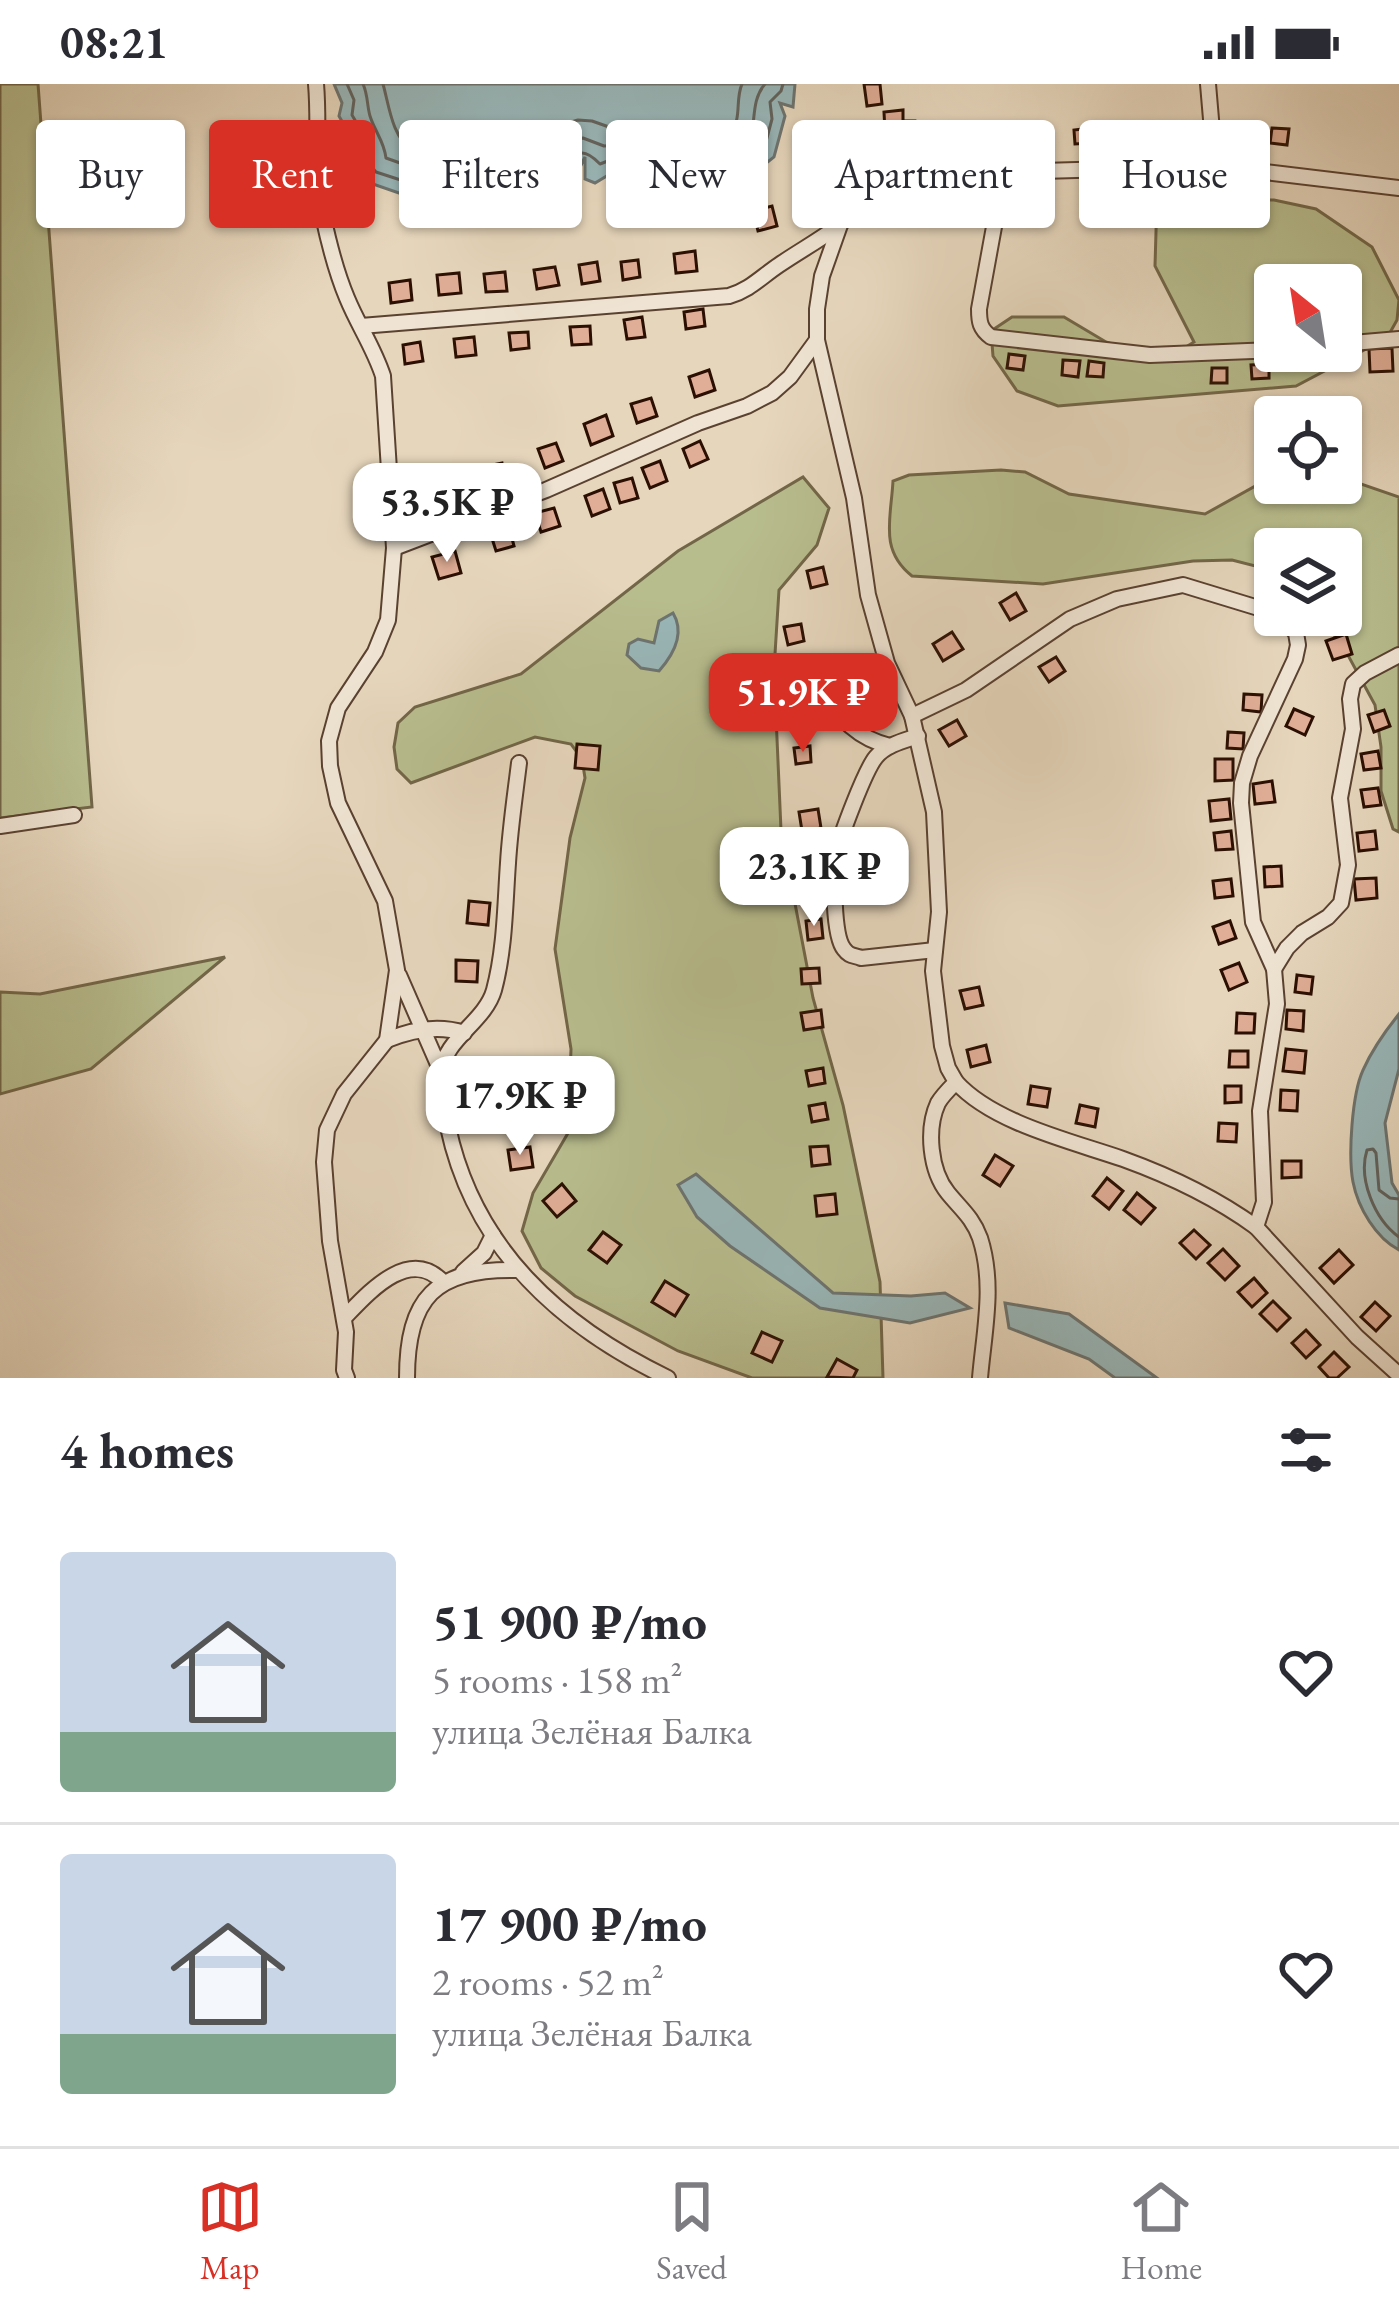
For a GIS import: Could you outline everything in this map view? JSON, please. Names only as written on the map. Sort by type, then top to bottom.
[{"type":"street","points":[[316,84],[316,173],[322,212],[347,300],[375,352],[382,376],[394,548],[388,620],[375,652],[338,708],[329,741],[338,803],[385,901],[397,970],[440,1069],[459,1173],[494,1235],[517,1270],[572,1322],[668,1378]]},
{"type":"street","points":[[1208,84],[1211,120]]},
{"type":"street","points":[[1270,173],[1399,188]]},
{"type":"street","points":[[361,326],[729,296],[757,284],[836,228]]},
{"type":"street","points":[[839,228],[822,276],[817,340],[857,512],[868,595],[887,663],[912,716],[934,812],[939,912],[933,971],[948,1068],[968,1096],[985,1106],[1054,1137],[1127,1160],[1229,1208],[1256,1227],[1357,1337],[1399,1375]]},
{"type":"street","points":[[994,228],[979,309],[983,331],[991,337],[1150,355],[1254,351]]},
{"type":"street","points":[[1362,342],[1399,339]]},
{"type":"street","points":[[394,548],[747,406],[790,377],[817,340]]},
{"type":"street","points":[[912,716],[966,690],[1070,619],[1117,599],[1183,585],[1265,610],[1296,633],[1298,645],[1250,756],[1240,803],[1253,922],[1274,969],[1277,1004],[1260,1112],[1264,1202],[1256,1227]]},
{"type":"street","points":[[1274,969],[1302,933],[1342,903],[1348,865],[1340,798],[1353,729],[1353,684],[1399,655]]},
{"type":"street","points":[[821,692],[853,729],[890,746]]},
{"type":"street","points":[[918,736],[890,746],[873,760],[837,853],[838,938],[843,948],[861,958],[935,950]]},
{"type":"street","points":[[440,1069],[481,1017],[494,989],[519,763]]},
{"type":"street","points":[[0,826],[74,815]]},
{"type":"street","points":[[347,1378],[345,1317],[330,1241],[324,1162],[327,1130],[344,1094],[387,1040],[397,970]]},
{"type":"street","points":[[387,1040],[422,1030],[464,1033]]},
{"type":"street","points":[[956,1082],[939,1102],[932,1150],[936,1175],[970,1215],[981,1240],[988,1317],[980,1378]]},
{"type":"street","points":[[460,1276],[484,1253],[494,1235]]},
{"type":"street","points":[[345,1317],[394,1275],[418,1268],[433,1270],[445,1283]]},
{"type":"street","points":[[407,1378],[411,1326],[429,1294],[460,1276],[517,1270]]},
{"type":"green space","points":[[0,84],[38,84],[36,228],[49,228],[92,807],[0,818]]},
{"type":"green space","points":[[1270,200],[1316,209],[1372,247],[1399,300],[1397,320],[1387,338],[1362,351],[1362,264],[1254,264],[1254,372],[1323,372],[1296,386],[1058,406],[1017,391],[993,356],[991,331],[1012,317],[1064,317],[1106,342],[1146,356],[1173,355],[1194,342],[1155,266],[1156,228],[1270,228]]},
{"type":"green space","points":[[1025,472],[1069,494],[1205,514],[1254,487],[1254,504],[1362,504],[1362,484],[1399,497],[1399,832],[1393,829],[1381,791],[1375,705],[1335,636],[1362,636],[1362,528],[1254,528],[1254,566],[1232,560],[1193,561],[1043,584],[912,576],[895,556],[889,521],[893,481],[909,475]]},
{"type":"green space","points":[[803,477],[829,508],[817,545],[779,590],[774,670],[781,830],[813,998],[843,1105],[880,1282],[883,1378],[752,1378],[678,1351],[575,1296],[541,1268],[522,1231],[533,1193],[568,1133],[571,1049],[555,949],[570,838],[585,778],[582,759],[571,744],[535,737],[411,783],[397,769],[394,747],[398,723],[415,707],[521,674],[678,551]]},
{"type":"green space","points":[[225,957],[91,1069],[0,1094],[0,992],[40,994]]},
{"type":"water","points":[[334,84],[795,84],[793,107],[780,103],[785,116],[774,157],[768,162],[768,120],[606,120],[606,176],[595,183],[585,179],[582,120],[399,120],[399,193],[375,185],[375,120],[341,120],[342,103]]},
{"type":"water","points":[[673,613],[678,636],[669,658],[659,671],[641,668],[627,655],[629,644],[638,639],[654,643],[659,621]]},
{"type":"water","points":[[1399,1014],[1399,1069],[1385,1123],[1392,1183],[1399,1195],[1399,1250],[1383,1238],[1364,1212],[1355,1192],[1351,1156],[1359,1081]]},
{"type":"water","points":[[696,1174],[833,1293],[945,1293],[970,1308],[910,1323],[820,1308],[730,1246],[697,1217],[678,1185]]},
{"type":"water","points":[[1005,1303],[1069,1314],[1157,1378],[1115,1378],[1089,1359],[1009,1328]]},
{"type":"building","points":[[864,84],[880,84],[882,104],[867,106]]},
{"type":"building","points":[[903,110],[903,120],[884,120],[884,112]]},
{"type":"building","points":[[1272,128],[1289,129],[1287,145],[1270,143]]},
{"type":"building","points":[[772,206],[777,226],[758,231],[768,228],[768,207]]},
{"type":"building","points":[[695,251],[697,271],[676,273],[674,254]]},
{"type":"building","points":[[638,260],[640,277],[623,280],[621,262]]},
{"type":"building","points":[[597,262],[600,281],[582,284],[579,265]]},
{"type":"building","points":[[555,267],[559,285],[537,289],[534,270]]},
{"type":"building","points":[[505,272],[507,291],[486,292],[484,274]]},
{"type":"building","points":[[459,273],[461,293],[439,295],[437,275]]},
{"type":"building","points":[[410,280],[412,300],[391,303],[389,283]]},
{"type":"building","points":[[703,309],[705,326],[686,329],[684,312]]},
{"type":"building","points":[[642,317],[645,337],[627,339],[624,320]]},
{"type":"building","points":[[590,326],[591,344],[572,345],[570,327]]},
{"type":"building","points":[[528,332],[529,348],[511,350],[509,333]]},
{"type":"building","points":[[474,337],[476,355],[456,357],[454,339]]},
{"type":"building","points":[[420,342],[423,361],[405,364],[403,345]]},
{"type":"building","points":[[1392,348],[1393,371],[1370,372],[1369,349]]},
{"type":"building","points":[[1009,354],[1025,356],[1023,370],[1007,368]]},
{"type":"building","points":[[1063,360],[1080,361],[1078,377],[1062,375]]},
{"type":"building","points":[[1089,361],[1104,363],[1103,377],[1087,376]]},
{"type":"building","points":[[1251,365],[1254,372],[1269,372],[1269,378],[1252,379]]},
{"type":"building","points":[[1212,368],[1227,368],[1227,383],[1211,383]]},
{"type":"building","points":[[709,370],[715,390],[695,397],[689,377]]},
{"type":"building","points":[[651,398],[657,416],[637,423],[631,404]]},
{"type":"building","points":[[606,415],[613,436],[591,445],[584,424]]},
{"type":"building","points":[[700,441],[708,459],[690,467],[683,449]]},
{"type":"building","points":[[556,443],[563,461],[545,468],[538,449]]},
{"type":"building","points":[[660,461],[667,481],[650,488],[642,468]]},
{"type":"building","points":[[502,463],[506,484],[488,488],[483,467]]},
{"type":"building","points":[[632,478],[638,498],[620,503],[614,483]]},
{"type":"building","points":[[603,489],[610,509],[592,516],[585,496]]},
{"type":"building","points":[[446,490],[451,512],[429,517],[425,494]]},
{"type":"building","points":[[554,508],[560,526],[541,532],[535,513]]},
{"type":"building","points":[[509,527],[514,546],[496,551],[490,532]]},
{"type":"building","points":[[455,551],[461,573],[439,579],[432,557]]},
{"type":"building","points":[[823,567],[827,584],[811,588],[807,571]]},
{"type":"building","points":[[1016,593],[1026,611],[1010,620],[1000,603]]},
{"type":"building","points":[[801,624],[804,641],[788,645],[784,627]]},
{"type":"building","points":[[952,632],[963,649],[943,661],[933,644]]},
{"type":"building","points":[[1347,636],[1352,654],[1333,660],[1326,641]]},
{"type":"building","points":[[1056,657],[1065,671],[1049,682],[1039,667]]},
{"type":"building","points":[[804,668],[808,686],[796,689],[791,671]]},
{"type":"building","points":[[1244,694],[1262,695],[1261,712],[1243,710]]},
{"type":"building","points":[[1294,709],[1313,717],[1305,735],[1286,726]]},
{"type":"building","points":[[1384,710],[1390,726],[1374,732],[1368,715]]},
{"type":"building","points":[[807,711],[810,727],[794,731],[791,714]]},
{"type":"building","points":[[957,720],[966,736],[949,746],[939,730]]},
{"type":"building","points":[[1228,732],[1244,733],[1243,749],[1227,748]]},
{"type":"building","points":[[577,744],[600,746],[598,770],[575,768]]},
{"type":"building","points":[[810,746],[811,762],[796,764],[794,748]]},
{"type":"building","points":[[1378,751],[1381,768],[1364,770],[1361,754]]},
{"type":"building","points":[[1215,759],[1233,759],[1233,780],[1215,781]]},
{"type":"building","points":[[1272,781],[1275,802],[1255,804],[1253,784]]},
{"type":"building","points":[[1378,788],[1381,805],[1364,807],[1361,790]]},
{"type":"building","points":[[1229,799],[1231,819],[1211,821],[1209,801]]},
{"type":"building","points":[[818,809],[821,828],[802,831],[799,812]]},
{"type":"building","points":[[1231,831],[1233,849],[1216,850],[1214,833]]},
{"type":"building","points":[[1375,831],[1377,849],[1359,851],[1357,833]]},
{"type":"building","points":[[815,846],[817,866],[800,868],[798,848]]},
{"type":"building","points":[[1281,866],[1282,886],[1265,887],[1264,867]]},
{"type":"building","points":[[1376,878],[1377,898],[1356,900],[1354,879]]},
{"type":"building","points":[[1231,879],[1233,896],[1215,898],[1213,881]]},
{"type":"building","points":[[818,884],[821,903],[804,906],[801,886]]},
{"type":"building","points":[[469,901],[490,903],[488,925],[467,923]]},
{"type":"building","points":[[821,919],[823,938],[808,940],[806,921]]},
{"type":"building","points":[[1230,921],[1236,938],[1219,944],[1213,927]]},
{"type":"building","points":[[456,960],[478,961],[477,982],[456,981]]},
{"type":"building","points":[[1239,963],[1247,982],[1229,990],[1221,970]]},
{"type":"building","points":[[819,968],[820,983],[802,984],[801,969]]},
{"type":"building","points":[[1297,975],[1313,977],[1311,994],[1295,992]]},
{"type":"building","points":[[979,987],[983,1005],[965,1009],[960,991]]},
{"type":"building","points":[[821,1010],[823,1027],[804,1030],[801,1013]]},
{"type":"building","points":[[1287,1010],[1304,1011],[1303,1031],[1286,1029]]},
{"type":"building","points":[[1237,1013],[1255,1014],[1254,1033],[1236,1033]]},
{"type":"building","points":[[986,1045],[990,1062],[971,1067],[967,1050]]},
{"type":"building","points":[[1286,1049],[1306,1051],[1304,1073],[1283,1071]]},
{"type":"building","points":[[1230,1051],[1248,1051],[1248,1067],[1229,1067]]},
{"type":"building","points":[[823,1068],[825,1083],[809,1086],[806,1071]]},
{"type":"building","points":[[529,1081],[532,1106],[507,1110],[504,1085]]},
{"type":"building","points":[[1031,1086],[1050,1089],[1047,1107],[1028,1104]]},
{"type":"building","points":[[1225,1086],[1241,1086],[1241,1102],[1225,1103]]},
{"type":"building","points":[[1281,1090],[1298,1091],[1297,1111],[1280,1110]]},
{"type":"building","points":[[825,1103],[828,1119],[812,1122],[809,1106]]},
{"type":"building","points":[[1080,1105],[1098,1109],[1095,1127],[1076,1123]]},
{"type":"building","points":[[1219,1123],[1237,1124],[1236,1142],[1218,1141]]},
{"type":"building","points":[[828,1146],[830,1164],[812,1166],[810,1147]]},
{"type":"building","points":[[530,1147],[533,1167],[511,1170],[508,1150]]},
{"type":"building","points":[[995,1155],[1013,1166],[1000,1186],[983,1175]]},
{"type":"building","points":[[1282,1161],[1301,1161],[1301,1177],[1282,1178]]},
{"type":"building","points":[[1107,1178],[1123,1191],[1109,1209],[1093,1196]]},
{"type":"building","points":[[562,1184],[576,1201],[557,1217],[543,1201]]},
{"type":"building","points":[[1137,1193],[1155,1208],[1141,1224],[1124,1210]]},
{"type":"building","points":[[835,1194],[837,1214],[817,1216],[815,1196]]},
{"type":"building","points":[[1194,1230],[1210,1245],[1196,1259],[1180,1243]]},
{"type":"building","points":[[603,1232],[621,1245],[607,1263],[589,1250]]},
{"type":"building","points":[[1223,1249],[1239,1266],[1225,1280],[1208,1263]]},
{"type":"building","points":[[1339,1250],[1353,1265],[1334,1283],[1320,1268]]},
{"type":"building","points":[[1254,1278],[1267,1293],[1252,1307],[1238,1292]]},
{"type":"building","points":[[665,1281],[688,1295],[675,1316],[652,1302]]},
{"type":"building","points":[[1273,1301],[1290,1318],[1277,1331],[1260,1314]]},
{"type":"building","points":[[1375,1302],[1390,1316],[1376,1331],[1361,1317]]},
{"type":"building","points":[[1306,1330],[1320,1345],[1306,1358],[1292,1343]]},
{"type":"building","points":[[762,1332],[782,1341],[772,1362],[752,1353]]},
{"type":"building","points":[[1334,1352],[1349,1367],[1337,1378],[1329,1378],[1319,1367]]},
{"type":"building","points":[[837,1359],[857,1370],[853,1378],[827,1377]]}]
